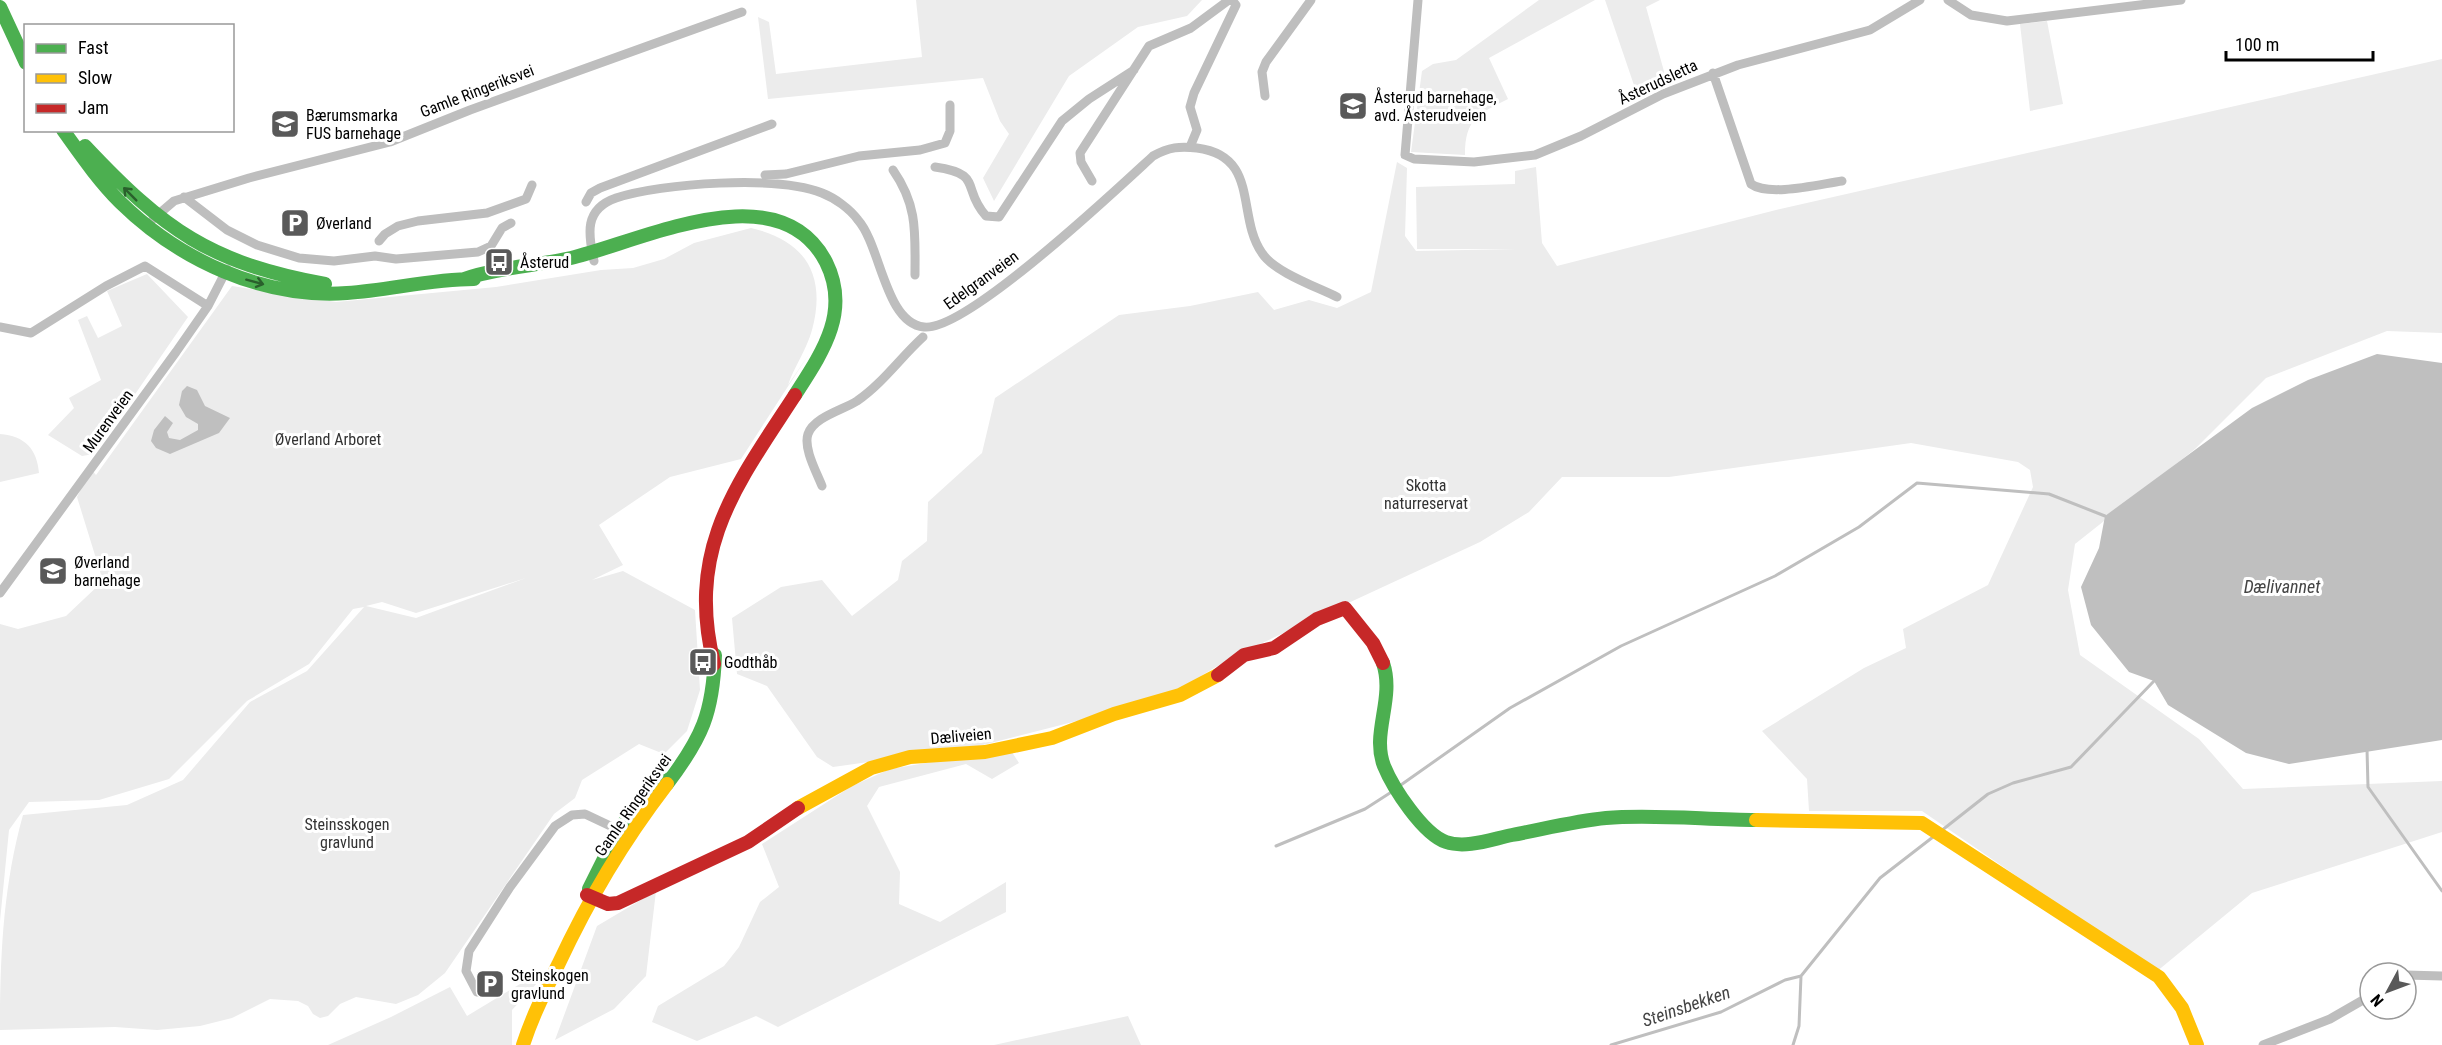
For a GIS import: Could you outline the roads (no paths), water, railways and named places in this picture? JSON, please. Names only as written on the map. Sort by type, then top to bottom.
[{"type":"street","points":[[1092,181],[1080,162],[1080,153],[1149,46],[1191,28],[1231,0],[1236,5],[1192,100],[1190,112],[1197,130],[1190,147],[1214,150],[1234,166],[1242,185],[1261,253],[1272,264],[1337,297]]},
{"type":"street","points":[[1265,96],[1262,72],[1266,62],[1311,0]]},
{"type":"street","name":"Åsterudsletta","points":[[1418,0],[1405,155],[1414,159],[1474,162],[1535,155],[1581,136],[1663,94],[1713,74],[1790,50],[1870,30],[1920,0]]},
{"type":"street","points":[[1948,0],[1971,15],[2007,21],[2181,0]]},
{"type":"street","points":[[0,7],[24,59]]},
{"type":"street","name":"Gamle Ringeriksvei","points":[[152,222],[174,201],[184,197],[390,142],[470,110],[742,12]]},
{"type":"street","points":[[935,167],[956,170],[964,174],[969,179],[981,210],[987,216],[999,217],[1062,121],[1089,99],[1134,70]]},
{"type":"street","points":[[1713,74],[1751,184],[1758,189],[1778,190],[1842,181]]},
{"type":"street","points":[[765,175],[786,174],[859,156],[920,150],[945,143],[950,131],[950,105]]},
{"type":"street","points":[[586,202],[591,193],[600,188],[772,124]]},
{"type":"street","name":"Gamle Ringeriksvei","points":[[64,132],[101,181],[180,248],[228,266],[361,290],[464,279],[482,280],[518,276],[650,242],[664,234],[716,217],[760,216],[794,228],[814,244],[827,264],[836,294],[836,308],[831,332],[819,357],[748,472],[719,526],[707,565],[707,633],[714,664],[714,692],[710,712],[690,749],[623,832],[530,1022],[523,1045]]},
{"type":"street","name":"Gamle Ringeriksvei","points":[[75,132],[152,222]]},
{"type":"street","name":"Edelgranveien","points":[[593,257],[588,234],[591,218],[600,206],[618,198],[707,183],[792,186],[822,193],[841,204],[858,219],[869,235],[898,311],[908,321],[925,328],[944,324],[1036,259],[1153,156],[1177,146],[1190,147]]},
{"type":"street","points":[[893,170],[912,204],[915,220],[915,275]]},
{"type":"street","points":[[379,242],[398,226],[500,210],[526,199],[532,185]]},
{"type":"street","points":[[184,197],[219,225],[257,245],[299,258],[322,260],[478,252],[491,246],[502,228],[511,223]]},
{"type":"street","points":[[0,327],[32,333],[106,286],[145,266],[208,306]]},
{"type":"street","name":"Murenveien","points":[[0,593],[208,306],[228,266]]},
{"type":"street","points":[[822,486],[806,441],[808,432],[817,423],[857,401],[884,380],[923,337]]},
{"type":"street","name":"Dæliveien","points":[[590,896],[608,904],[618,903],[728,852],[851,777],[885,763],[910,757],[985,752],[1041,741],[1114,714],[1180,695],[1214,678],[1244,655],[1274,648],[1317,619],[1345,608],[1382,657],[1388,674],[1389,686],[1380,749],[1387,774],[1431,834],[1439,840],[1451,845],[1465,845],[1609,818],[1922,823],[2158,977],[2182,1008],[2197,1045]]},
{"type":"street","points":[[477,992],[466,971],[469,951],[546,836],[572,815],[594,816],[623,832]]},
{"type":"street","points":[[2418,975],[2442,976]]},
{"type":"street","points":[[2263,1045],[2330,1019],[2358,1003]]},
{"type":"water","name":"Dælivannet","points":[[2377,354],[2442,363],[2442,740],[2289,764],[2246,753],[2168,705],[2154,681],[2129,672],[2091,625],[2081,587],[2099,548],[2105,516],[2252,408],[2308,380]]},
{"type":"water","points":[[187,386],[197,390],[205,406],[230,418],[219,433],[170,454],[156,448],[151,441],[154,430],[165,416],[173,423],[167,432],[169,438],[180,440],[198,430],[198,424],[186,417],[179,405],[182,391]]},
{"type":"waterway","points":[[1398,787],[1510,708],[1621,646],[1775,576],[1859,527],[1917,483],[2049,494],[2105,516]]},
{"type":"waterway","points":[[1941,831],[1988,794],[2013,783],[2071,767],[2154,681]]},
{"type":"waterway","points":[[2367,749],[2368,787],[2442,891]]},
{"type":"waterway","points":[[1276,846],[1365,809],[1393,791]]},
{"type":"waterway","points":[[1801,976],[1880,878],[1933,837]]},
{"type":"waterway","name":"Steinsbekken","points":[[1611,1045],[1721,1012],[1785,980],[1801,976]]},
{"type":"waterway","points":[[1793,1045],[1799,1026],[1801,976]]},
{"type":"place","name":"Åsterud barnehage, avd. Åsterudveien","points":[[1353,106]]},
{"type":"place","name":"Bærumsmarka FUS barnehage","points":[[285,124]]},
{"type":"place","name":"Øverland","points":[[295,223]]},
{"type":"place","name":"Åsterud","points":[[499,262]]},
{"type":"place","name":"Øverland barnehage","points":[[53,571]]},
{"type":"place","name":"Godthåb","points":[[703,662]]},
{"type":"place","name":"Steinskogen gravlund","points":[[490,984]]},
{"type":"park label","name":"Øverland Arboret","points":[[328,439]]},
{"type":"park label","name":"Skotta naturreservat","points":[[1426,494]]},
{"type":"park label","name":"Steinsskogen gravlund","points":[[347,833]]}]
